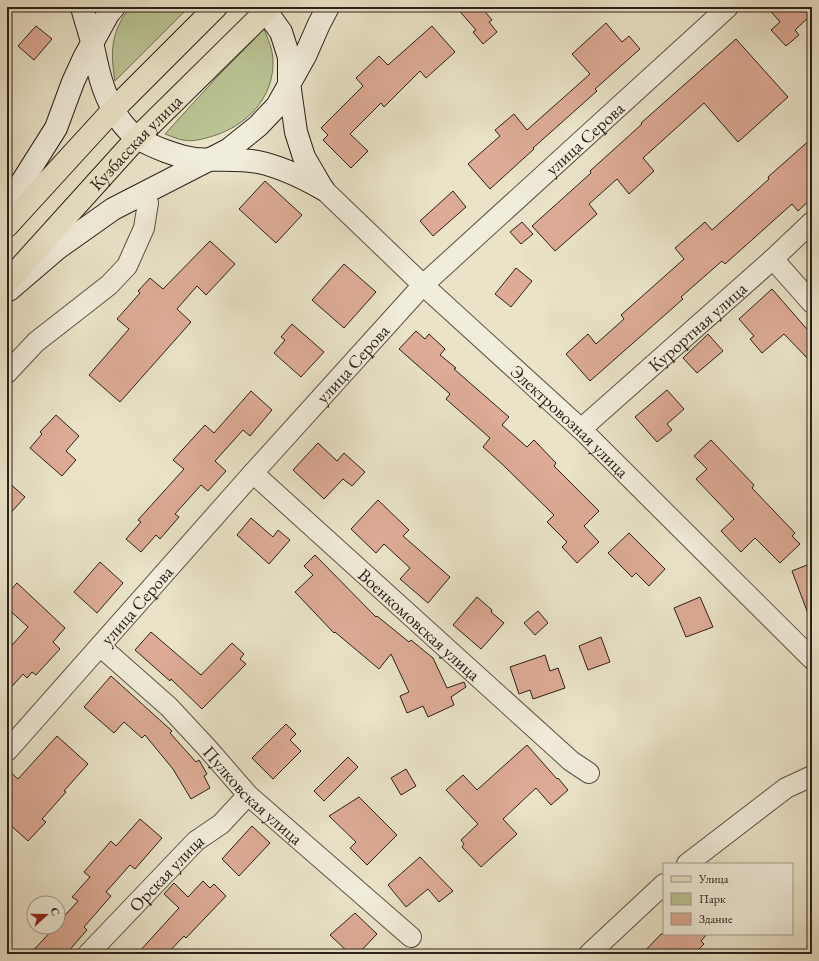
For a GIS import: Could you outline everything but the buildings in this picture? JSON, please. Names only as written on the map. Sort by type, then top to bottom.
[{"type":"main road","name":"Кузбасская улица","points":[[7,226],[113,110],[216,7]]},
{"type":"main road","name":"Кузбасская улица","points":[[7,282],[137,138],[267,8]]},
{"type":"street","points":[[82,7],[101,80],[113,110],[124,125],[137,138],[179,156],[210,160],[232,159],[257,162],[272,166],[300,176],[323,189]]},
{"type":"street","points":[[7,202],[15,193],[56,128],[73,82],[92,42],[108,14],[114,7]]},
{"type":"street","points":[[7,292],[68,241],[113,209],[228,150],[258,126],[277,106],[305,56],[328,7]]},
{"type":"street","name":"улица Серова","points":[[7,751],[253,473],[423,285],[728,7]]},
{"type":"street","points":[[267,8],[281,32],[289,57],[289,83],[296,132],[304,157],[323,189]]},
{"type":"street","name":"Электровозная улица","points":[[323,189],[423,285],[580,429],[812,658]]},
{"type":"street","points":[[7,374],[36,342],[108,286],[127,266],[144,228],[148,203],[144,193]]},
{"type":"street","name":"Курортная улица","points":[[580,429],[812,222]]},
{"type":"street","points":[[773,258],[812,303]]},
{"type":"street","name":"Военкомовская улица","points":[[253,473],[571,761],[589,773]]},
{"type":"street","name":"Пулковская улица","points":[[100,646],[169,707],[248,795],[412,937]]},
{"type":"street","points":[[688,863],[786,788],[812,776]]},
{"type":"street","name":"Орская улица","points":[[88,954],[196,841],[221,824],[248,795]]},
{"type":"street","points":[[589,954],[663,885]]},
{"type":"green space","points":[[130,7],[189,7],[115,81],[113,70],[114,42],[119,25]]},
{"type":"green space","points":[[264,29],[272,53],[272,74],[269,87],[256,109],[247,118],[236,125],[206,138],[187,141],[165,134],[217,77]]}]
